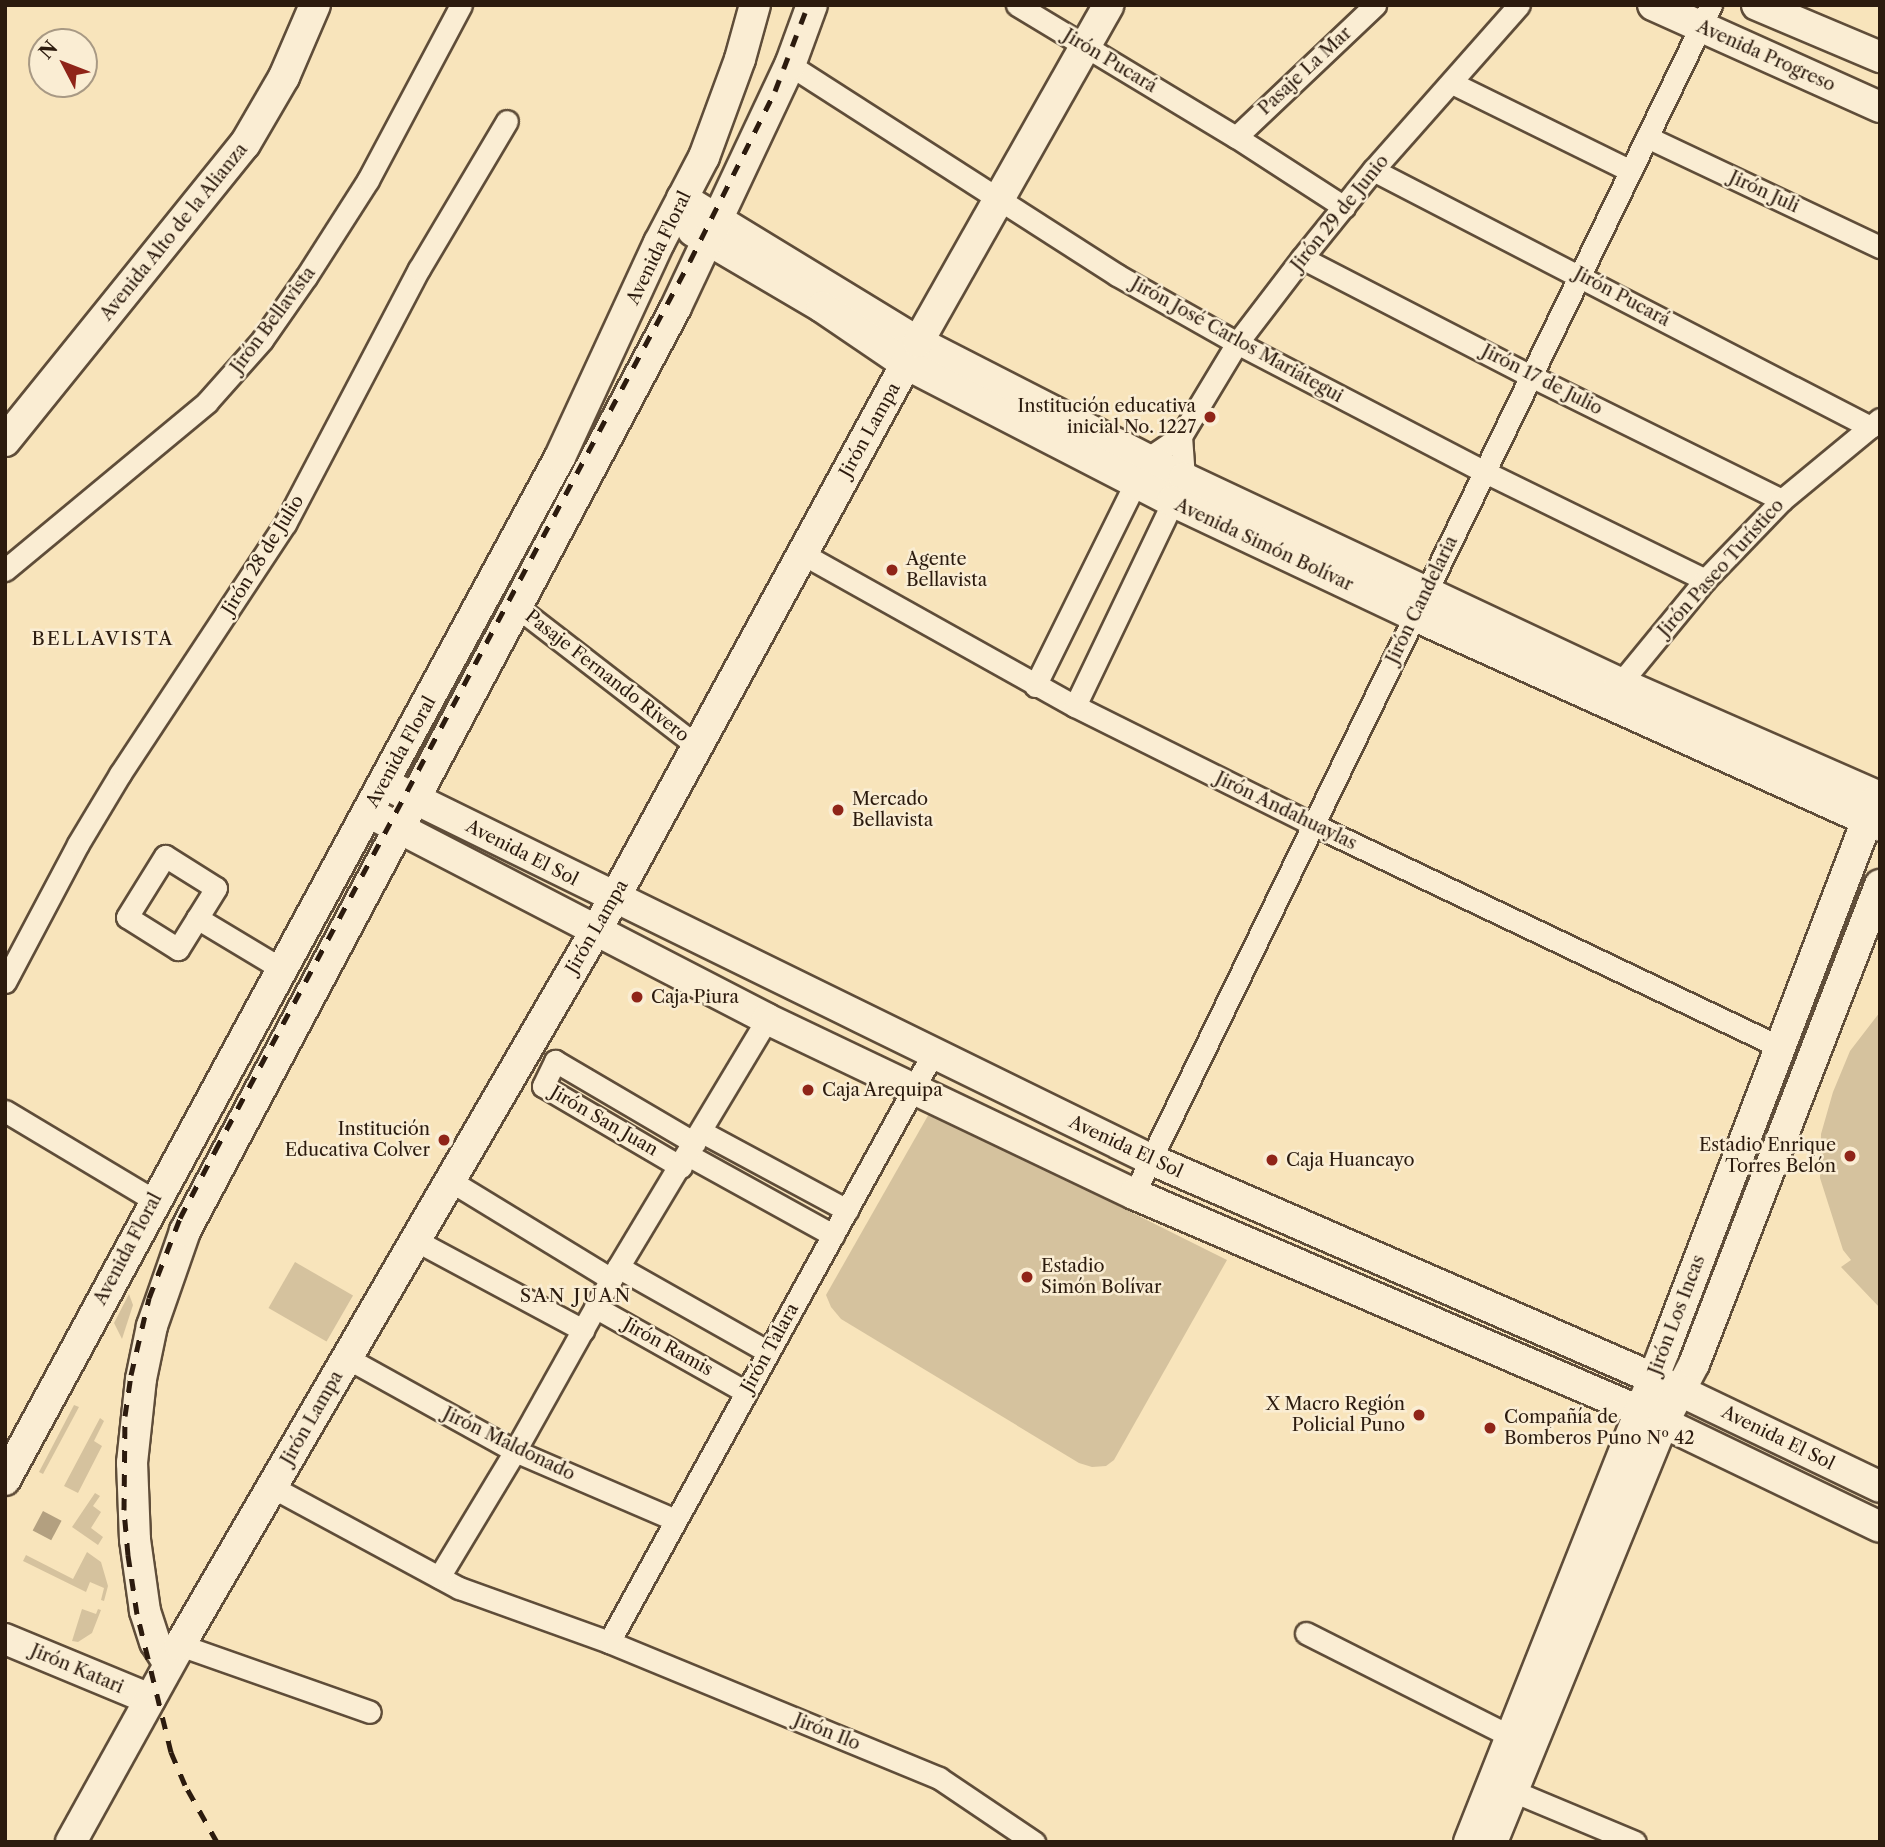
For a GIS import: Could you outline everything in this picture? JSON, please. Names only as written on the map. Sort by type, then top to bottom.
[{"type":"street","name":"Avenida Alto de la Alianza","points":[[5,441],[246,144],[284,77],[315,5]]},
{"type":"street","name":"Jirón Bellavista","points":[[5,570],[207,402],[262,340],[368,180],[461,5]]},
{"type":"street","name":"Avenida Floral","points":[[5,1480],[154,1200],[560,457],[713,132],[755,5]]},
{"type":"street","name":"Avenida Floral","points":[[174,1655],[155,1642],[147,1619],[132,1502],[135,1420],[152,1326],[185,1231],[714,228],[790,65],[813,5]]},
{"type":"street","name":"Jirón Pucará","points":[[1017,5],[1236,137],[1345,207]]},
{"type":"street","name":"Jirón Lampa","points":[[71,1842],[174,1655],[614,899],[801,553],[1109,5]]},
{"type":"street","name":"Pasaje La Mar","points":[[1236,137],[1375,5]]},
{"type":"street","name":"Jirón 29 de Junio","points":[[1035,686],[1141,471],[1181,436],[1237,344],[1373,170],[1519,5]]},
{"type":"street","name":"Avenida Progreso","points":[[1653,5],[1707,16],[1880,107]]},
{"type":"street","points":[[1758,5],[1880,57]]},
{"type":"street","name":"Jirón Candelaria","points":[[1133,1194],[1707,16]]},
{"type":"street","name":"Jirón José Carlos Mariátegui","points":[[790,65],[1117,275],[1237,344],[1485,472],[1705,580]]},
{"type":"street","points":[[1452,83],[1631,171]]},
{"type":"street","name":"Jirón 28 de Julio","points":[[5,982],[78,844],[120,774],[285,524],[419,269],[507,121]]},
{"type":"street","name":"Jirón Juli","points":[[1647,137],[1880,247]]},
{"type":"street","name":"Jirón Pucará","points":[[1373,170],[1875,423]]},
{"type":"street","name":"Avenida Simón Bolívar","points":[[676,209],[714,228],[822,307],[1178,490],[1613,693],[1877,805]]},
{"type":"street","name":"Jirón 17 de Julio","points":[[1302,258],[1531,376],[1782,500]]},
{"type":"street","name":"Jirón Paseo Turístico","points":[[1613,693],[1705,580],[1782,500],[1875,423]]},
{"type":"street","points":[[1075,706],[1178,490],[1181,436]]},
{"type":"street","name":"Jirón Andahuaylas","points":[[801,553],[1035,686],[1312,824],[1782,1048]]},
{"type":"street","name":"Pasaje Fernando Rivero","points":[[516,606],[697,746]]},
{"type":"street","name":"Avenida El Sol","points":[[384,783],[614,899],[1150,1159],[1653,1378],[1880,1487]]},
{"type":"street","name":"Jirón Los Incas","points":[[1469,1842],[1503,1786],[1651,1417],[1653,1378],[1877,805]]},
{"type":"street","name":"Avenida El Sol","points":[[368,812],[767,1020],[1133,1194],[1651,1417],[1880,1527]]},
{"type":"street","points":[[165,856],[216,888],[197,918],[178,949],[127,917],[165,856]]},
{"type":"street","name":"Jirón Los Incas","points":[[1492,1842],[1510,1736],[1651,1417],[1681,1391],[1880,885]]},
{"type":"street","points":[[197,918],[282,969]]},
{"type":"street","points":[[439,1577],[515,1451],[615,1273],[767,1020]]},
{"type":"street","name":"Jirón Talara","points":[[609,1642],[932,1055]]},
{"type":"street","name":"Jirón San Juan","points":[[833,1235],[691,1149],[555,1061],[543,1086],[691,1149],[846,1210]]},
{"type":"street","points":[[5,1111],[154,1200]]},
{"type":"street","points":[[449,1180],[615,1273],[768,1352]]},
{"type":"street","points":[[415,1240],[583,1330]]},
{"type":"street","name":"Jirón Ramis","points":[[596,1307],[746,1392]]},
{"type":"street","name":"Jirón Maldonado","points":[[347,1358],[515,1451],[675,1520]]},
{"type":"street","name":"Jirón Ilo","points":[[272,1487],[459,1588],[609,1642],[939,1778],[1034,1842]]},
{"type":"street","points":[[1306,1633],[1510,1736]]},
{"type":"street","name":"Jirón Katari","points":[[5,1639],[150,1699]]},
{"type":"street","points":[[174,1655],[370,1712]]},
{"type":"street","points":[[1503,1786],[1635,1842]]},
{"type":"shaded area","name":"Estadio Enrique Torres Belón","points":[[1880,1012],[1880,1308],[1841,1267],[1851,1260],[1843,1250],[1820,1178],[1821,1134],[1833,1092],[1850,1051]]},
{"type":"shaded area","name":"Estadio Simón Bolívar","points":[[930,1112],[1227,1260],[1114,1460],[1106,1466],[1092,1467],[1079,1463],[841,1319],[831,1307],[826,1295]]},
{"type":"shaded area","points":[[295,1262],[353,1296],[327,1341],[268,1308]]},
{"type":"shaded area","points":[[129,1294],[133,1305],[122,1339],[114,1323]]},
{"type":"shaded area","points":[[74,1405],[79,1407],[43,1474],[39,1472]]},
{"type":"shaded area","points":[[100,1418],[104,1421],[94,1441],[102,1446],[78,1493],[64,1486]]},
{"type":"shaded area","points":[[95,1493],[100,1496],[93,1506],[101,1512],[91,1528],[103,1537],[98,1545],[72,1527]]},
{"type":"shaded area","points":[[43,1511],[62,1521],[51,1540],[33,1530]]},
{"type":"shaded area","points":[[87,1552],[101,1562],[108,1586],[104,1601],[101,1600],[104,1588],[90,1582],[86,1592],[23,1561],[26,1555],[73,1579]]},
{"type":"shaded area","points":[[82,1609],[96,1614],[98,1609],[101,1610],[92,1633],[78,1642],[72,1641]]},
{"type":"railway","points":[[217,1842],[185,1785],[171,1752],[137,1614],[128,1555],[124,1510],[125,1416],[131,1375],[149,1298],[180,1218],[690,261],[775,91],[808,5]]},
{"type":"place","name":"Institución educativa inicial No. 1227","points":[[1210,417]]},
{"type":"place","name":"Agente Bellavista","points":[[892,570]]},
{"type":"place","name":"Mercado Bellavista","points":[[838,810]]},
{"type":"place","name":"Caja Piura","points":[[637,997]]},
{"type":"place","name":"Caja Arequipa","points":[[808,1090]]},
{"type":"place","name":"Institución Educativa Colver","points":[[444,1140]]},
{"type":"place","name":"Estadio Enrique Torres Belón","points":[[1850,1156]]},
{"type":"place","name":"Caja Huancayo","points":[[1272,1160]]},
{"type":"place","name":"Estadio Simón Bolívar","points":[[1027,1277]]},
{"type":"place","name":"X Macro Región Policial Puno","points":[[1419,1415]]},
{"type":"place","name":"Compañía de Bomberos Puno Nº 42","points":[[1490,1428]]},
{"type":"district","name":"BELLAVISTA","points":[[103,639]]},
{"type":"district","name":"SAN JUAN","points":[[576,1296]]}]
